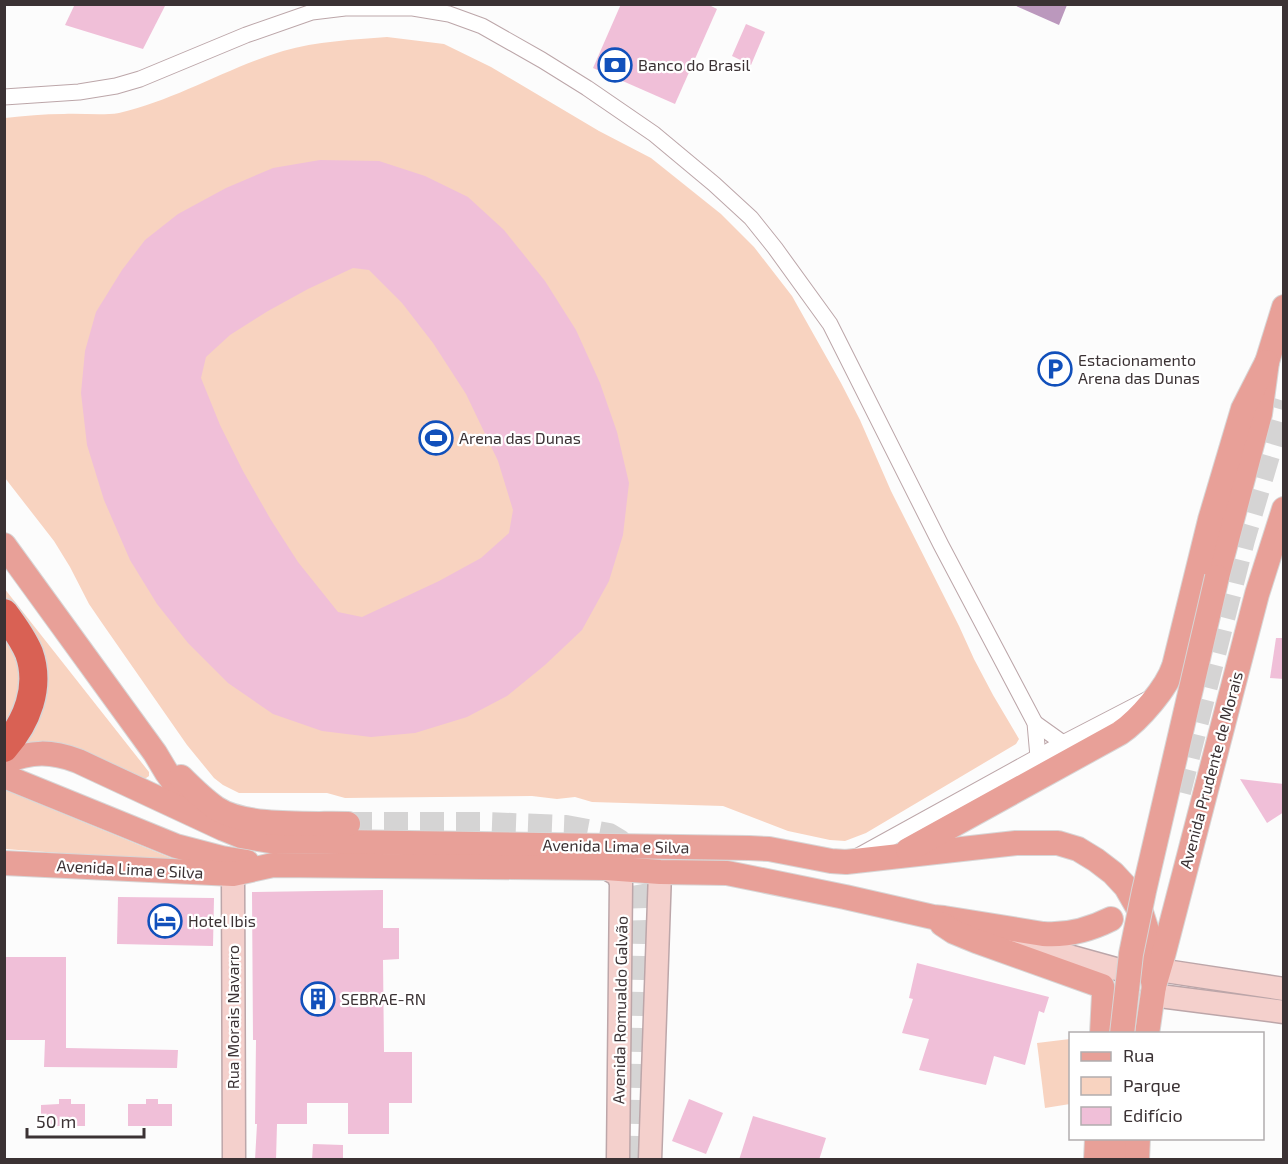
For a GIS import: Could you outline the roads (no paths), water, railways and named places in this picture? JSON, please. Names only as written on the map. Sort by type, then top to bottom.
[{"type":"highway","points":[[4,613],[28,652],[33,672],[32,700],[28,712],[13,738],[4,748]]},
{"type":"main road","points":[[1122,1032],[1131,954],[1144,891],[1217,577],[1260,414],[1267,362],[1284,307]]},
{"type":"main road","points":[[897,856],[1120,733],[1135,722],[1156,695],[1174,666],[1210,520],[1243,409],[1267,362]]},
{"type":"main road","name":"Avenida Prudente de Morais","points":[[1147,1032],[1155,984],[1257,594],[1284,509]]},
{"type":"main road","points":[[4,544],[200,819]]},
{"type":"main road","points":[[155,753],[217,809],[242,818],[263,822],[348,824]]},
{"type":"main road","name":"Avenida Lima e Silva","points":[[4,762],[26,754],[61,755],[241,836],[270,841],[749,848],[769,849],[846,862],[1016,843],[1058,843],[1078,849],[1096,860],[1126,887],[1142,915],[1149,937],[1149,962],[1155,984]]},
{"type":"main road","points":[[4,776],[176,846],[222,858],[273,865]]},
{"type":"main road","name":"Avenida Lima e Silva","points":[[4,863],[233,874],[273,865],[606,868],[728,873],[933,917],[1058,935],[1078,932],[1111,919]]},
{"type":"main road","name":"Avenida Romualdo Galvão","points":[[606,868],[618,875],[621,884],[618,1160]]},
{"type":"main road","name":"Avenida Romualdo Galvão","points":[[650,1160],[660,872]]},
{"type":"main road","name":"Rua Morais Navarro","points":[[233,874],[234,1160]]},
{"type":"main road","points":[[933,917],[1116,969]]},
{"type":"main road","points":[[933,917],[954,932],[976,941],[1102,986],[1104,994],[1102,1032]]},
{"type":"main road","points":[[1155,984],[1284,989]]},
{"type":"main road","points":[[1155,984],[1284,1012]]},
{"type":"main road","points":[[1096,1160],[1097,1140]]},
{"type":"main road","points":[[1117,1140],[1117,1160]]},
{"type":"main road","points":[[1137,1160],[1138,1140]]},
{"type":"street","points":[[4,97],[116,87],[246,35],[312,12],[345,8],[413,8],[449,14],[482,26],[587,88],[654,134],[751,218],[830,324],[941,545],[1035,723],[1038,757]]},
{"type":"street","points":[[846,862],[1063,743],[1156,695]]},
{"type":"street","points":[[1035,723],[1063,743]]},
{"type":"tunnel","points":[[1179,792],[1243,540],[1284,401]]},
{"type":"tunnel","points":[[348,824],[484,824],[566,827],[609,835],[619,841],[634,856],[642,885],[644,942],[638,1160]]},
{"type":"place","name":"Banco do Brasil","points":[[615,65]]},
{"type":"place","name":"Estacionamento Arena das Dunas","points":[[1055,369]]},
{"type":"place","name":"Arena das Dunas","points":[[436,438]]},
{"type":"place","name":"Hotel Ibis","points":[[165,921]]},
{"type":"place","name":"SEBRAE-RN","points":[[318,999]]}]
